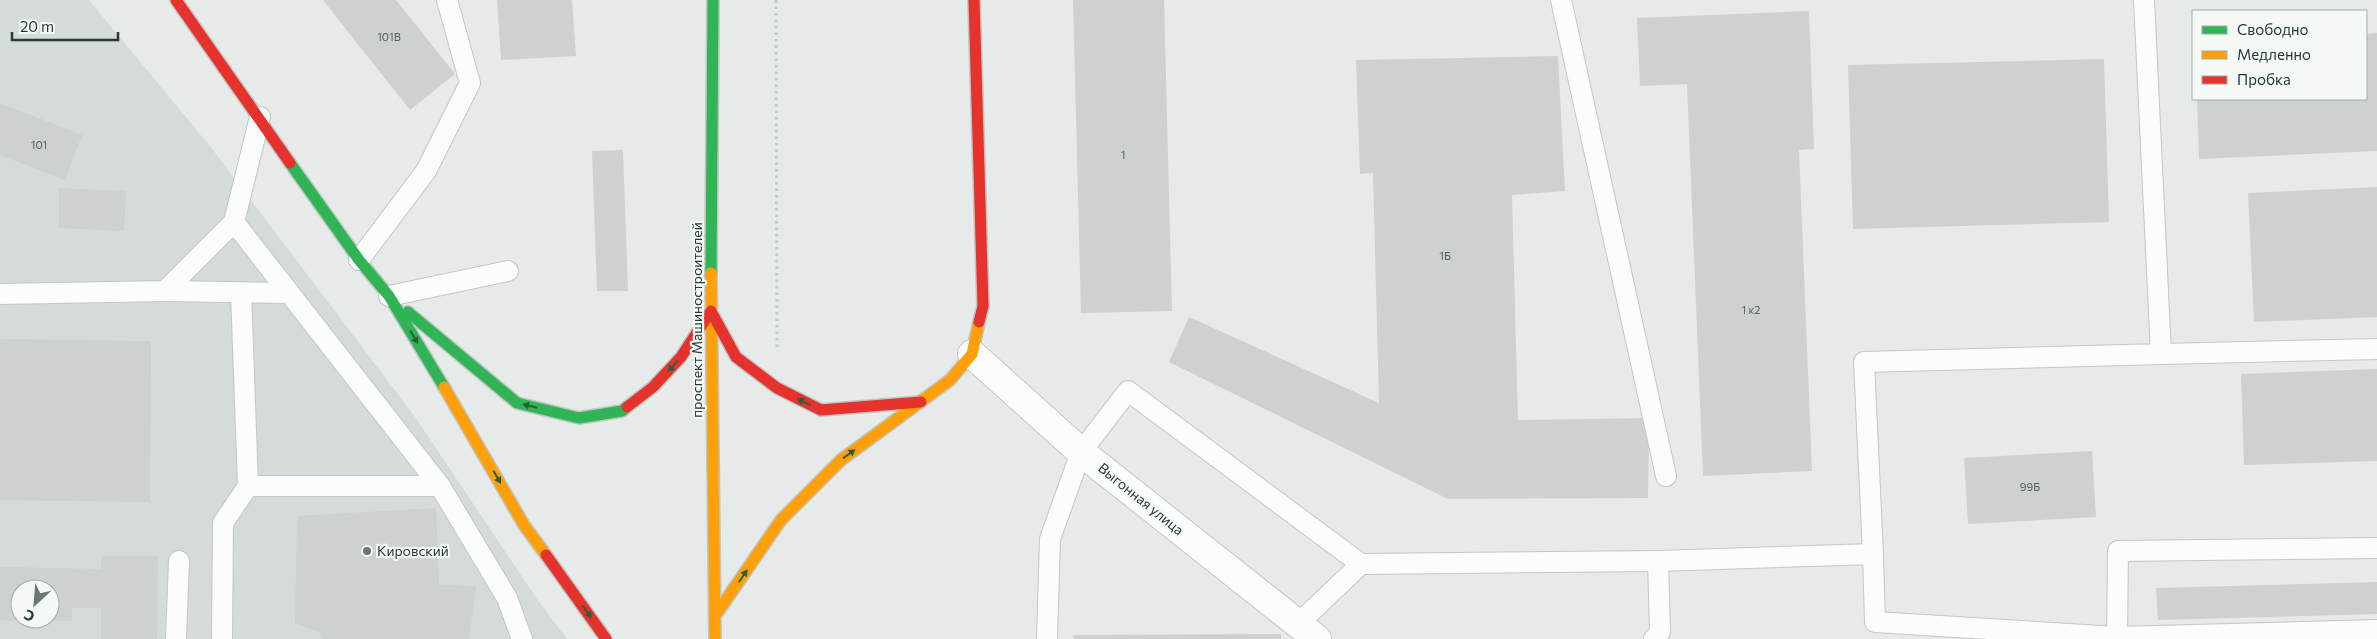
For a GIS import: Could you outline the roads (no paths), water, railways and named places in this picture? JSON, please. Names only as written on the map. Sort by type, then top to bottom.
[{"type":"main road","points":[[176,0],[359,260],[389,296],[466,423],[524,525],[606,639]]},
{"type":"main road","name":"проспект Машиностроителей","points":[[713,0],[711,312],[715,639]]},
{"type":"main road","points":[[715,616],[781,520],[841,460],[950,380],[972,354],[983,306],[974,0]]},
{"type":"main road","points":[[389,296],[517,403],[579,418],[622,411],[653,387],[681,357],[711,312],[736,357],[777,388],[821,410],[921,402]]},
{"type":"street","name":"Выгонная улица","points":[[972,354],[1081,452],[1307,632]]},
{"type":"lane","points":[[359,260],[426,171],[470,83],[447,0]]},
{"type":"lane","points":[[1561,0],[1666,476]]},
{"type":"lane","points":[[2144,0],[2161,354]]},
{"type":"lane","points":[[165,291],[234,222],[260,117]]},
{"type":"lane","points":[[234,222],[440,486],[507,598],[522,639]]},
{"type":"lane","points":[[389,296],[508,271]]},
{"type":"lane","points":[[0,294],[165,291],[289,293]]},
{"type":"lane","points":[[222,639],[223,523],[248,486],[241,292]]},
{"type":"lane","points":[[2377,349],[1864,362],[1876,622],[2117,638],[2377,630]]},
{"type":"lane","points":[[1047,639],[1050,539],[1081,452],[1128,391],[1361,564],[1658,561],[1874,554]]},
{"type":"lane","points":[[248,486],[440,486]]},
{"type":"lane","points":[[2117,638],[2118,551],[2377,548]]},
{"type":"lane","points":[[176,639],[179,561]]},
{"type":"lane","points":[[1654,639],[1660,632],[1658,561]]},
{"type":"lane","points":[[1307,632],[1361,564]]},
{"type":"place","name":"Кировский","points":[[367,551]]}]
